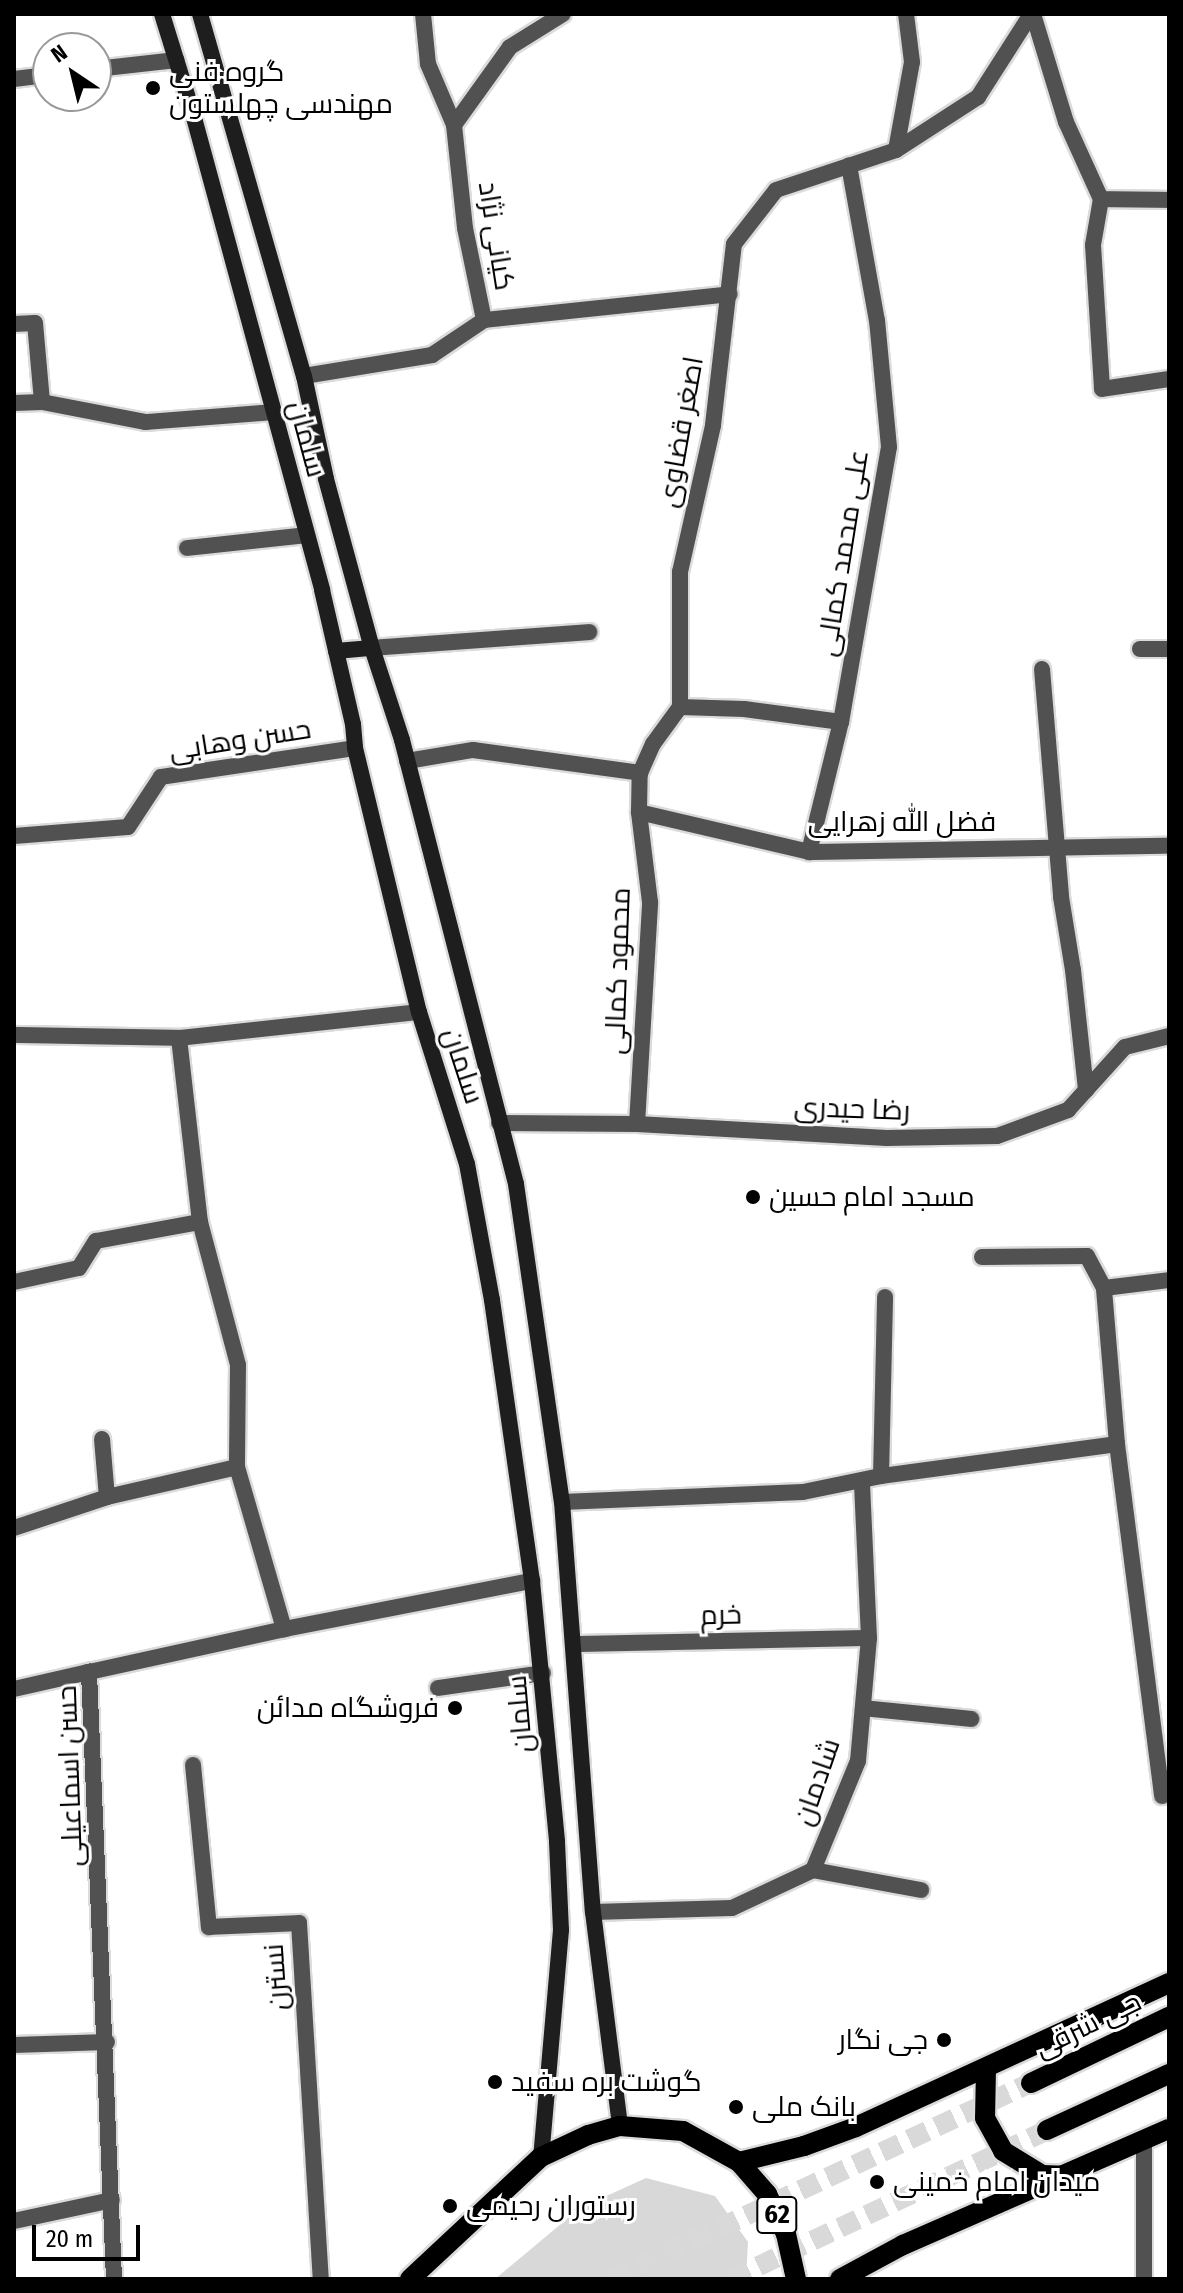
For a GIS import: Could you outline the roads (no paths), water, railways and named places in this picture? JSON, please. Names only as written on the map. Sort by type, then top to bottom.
[{"type":"main road","name":"سلمان","points":[[162,14],[336,651],[353,724],[355,748],[419,1012],[467,1164],[492,1300],[543,1673],[561,1930],[541,2157]]},
{"type":"main road","name":"سلمان","points":[[200,14],[304,376],[326,479],[372,648],[407,761],[516,1184],[562,1502],[593,1912],[620,2126]]},
{"type":"main road","points":[[336,651],[372,648]]},
{"type":"main road","points":[[739,2162],[804,2146],[856,2127],[1169,1983]]},
{"type":"main road","name":"جی شرقی","points":[[1031,2083],[1169,2017]]},
{"type":"main road","points":[[986,2068],[985,2118],[1003,2151],[1042,2175],[1066,2177]]},
{"type":"main road","points":[[1047,2130],[1169,2074]]},
{"type":"main road","name":"62","points":[[410,2279],[541,2157],[588,2135],[620,2126],[683,2131],[739,2162],[767,2194],[774,2208],[786,2234],[796,2279]]},
{"type":"main road","points":[[840,2279],[903,2245],[1066,2177],[1169,2129]]},
{"type":"street","name":"کیانی نژاد","points":[[304,376],[432,355],[484,320],[465,228],[454,125],[428,64],[423,14]]},
{"type":"street","points":[[454,125],[510,47],[563,14]]},
{"type":"street","points":[[896,150],[912,62],[906,14]]},
{"type":"street","points":[[1032,14],[1066,122],[1101,199],[1093,245],[1102,389],[1169,379]]},
{"type":"street","name":"اصغر قضاوی","points":[[680,707],[680,572],[713,425],[734,244],[776,190],[896,150],[978,97],[1032,14]]},
{"type":"street","points":[[112,67],[176,60]]},
{"type":"street","name":"علی محمد کمالی","points":[[809,852],[841,722],[889,447],[877,321],[849,165]]},
{"type":"street","points":[[1101,199],[1169,200]]},
{"type":"street","points":[[484,320],[730,294]]},
{"type":"street","points":[[14,324],[35,323],[42,402]]},
{"type":"street","points":[[14,403],[42,402],[146,422],[273,412]]},
{"type":"street","points":[[187,548],[306,535]]},
{"type":"street","points":[[372,648],[589,632]]},
{"type":"street","points":[[1140,649],[1169,649]]},
{"type":"street","points":[[1042,669],[1056,847],[1086,1090]]},
{"type":"street","points":[[407,761],[473,750],[640,773],[653,744],[680,707],[744,709],[841,722]]},
{"type":"street","name":"حسن وهابی","points":[[14,836],[128,827],[161,777],[355,748]]},
{"type":"street","name":"محمود کمالی","points":[[637,1124],[650,902],[639,812],[640,773]]},
{"type":"street","name":"فضل الله زهرایی","points":[[639,812],[809,852],[1169,846]]},
{"type":"street","points":[[14,1035],[179,1038],[419,1012]]},
{"type":"street","name":"رضا حیدری","points":[[499,1123],[637,1124],[887,1138],[997,1136],[1068,1110],[1125,1047],[1169,1036]]},
{"type":"street","points":[[179,1038],[200,1222],[238,1365],[237,1467],[284,1629]]},
{"type":"street","points":[[14,1282],[79,1268],[96,1241],[200,1222]]},
{"type":"street","points":[[982,1257],[1087,1256],[1104,1288],[1117,1444],[1162,1796]]},
{"type":"street","points":[[1104,1288],[1169,1280]]},
{"type":"street","points":[[881,1476],[885,1297]]},
{"type":"street","points":[[102,1439],[107,1497]]},
{"type":"street","points":[[562,1502],[803,1492],[881,1476],[1117,1444]]},
{"type":"street","points":[[14,1528],[107,1497],[237,1467]]},
{"type":"street","name":"شادمان","points":[[593,1912],[732,1908],[813,1870],[858,1761],[869,1638],[862,1482]]},
{"type":"street","name":"حسن اسماعیلی","points":[[114,2279],[107,2042],[89,1672],[284,1629],[532,1581]]},
{"type":"street","name":"خرم","points":[[575,1644],[869,1638]]},
{"type":"street","points":[[14,1689],[89,1672]]},
{"type":"street","points":[[438,1688],[543,1673]]},
{"type":"street","points":[[863,1708],[971,1719]]},
{"type":"street","name":"نسترن","points":[[193,1765],[209,1927],[299,1923],[321,2279]]},
{"type":"street","points":[[813,1870],[921,1890]]},
{"type":"street","points":[[14,2045],[107,2042]]},
{"type":"street","points":[[1144,2141],[1144,2279]]},
{"type":"street","points":[[14,2221],[112,2200]]},
{"type":"tunnel","points":[[610,2279],[1031,2083]]},
{"type":"tunnel","points":[[731,2279],[1047,2130]]},
{"type":"place","name":"گروه فنی مهندسی چهلستون","points":[[153,88]]},
{"type":"place","name":"مسجد امام حسین","points":[[753,1197]]},
{"type":"place","name":"فروشگاه مدائن","points":[[455,1708]]},
{"type":"place","name":"جی نگار","points":[[944,2040]]},
{"type":"place","name":"گوشت بره سفید","points":[[495,2082]]},
{"type":"place","name":"بانک ملی","points":[[736,2107]]},
{"type":"place","name":"میدان امام خمینی","points":[[877,2182]]},
{"type":"place","name":"رستوران رحیمی","points":[[450,2206]]}]
